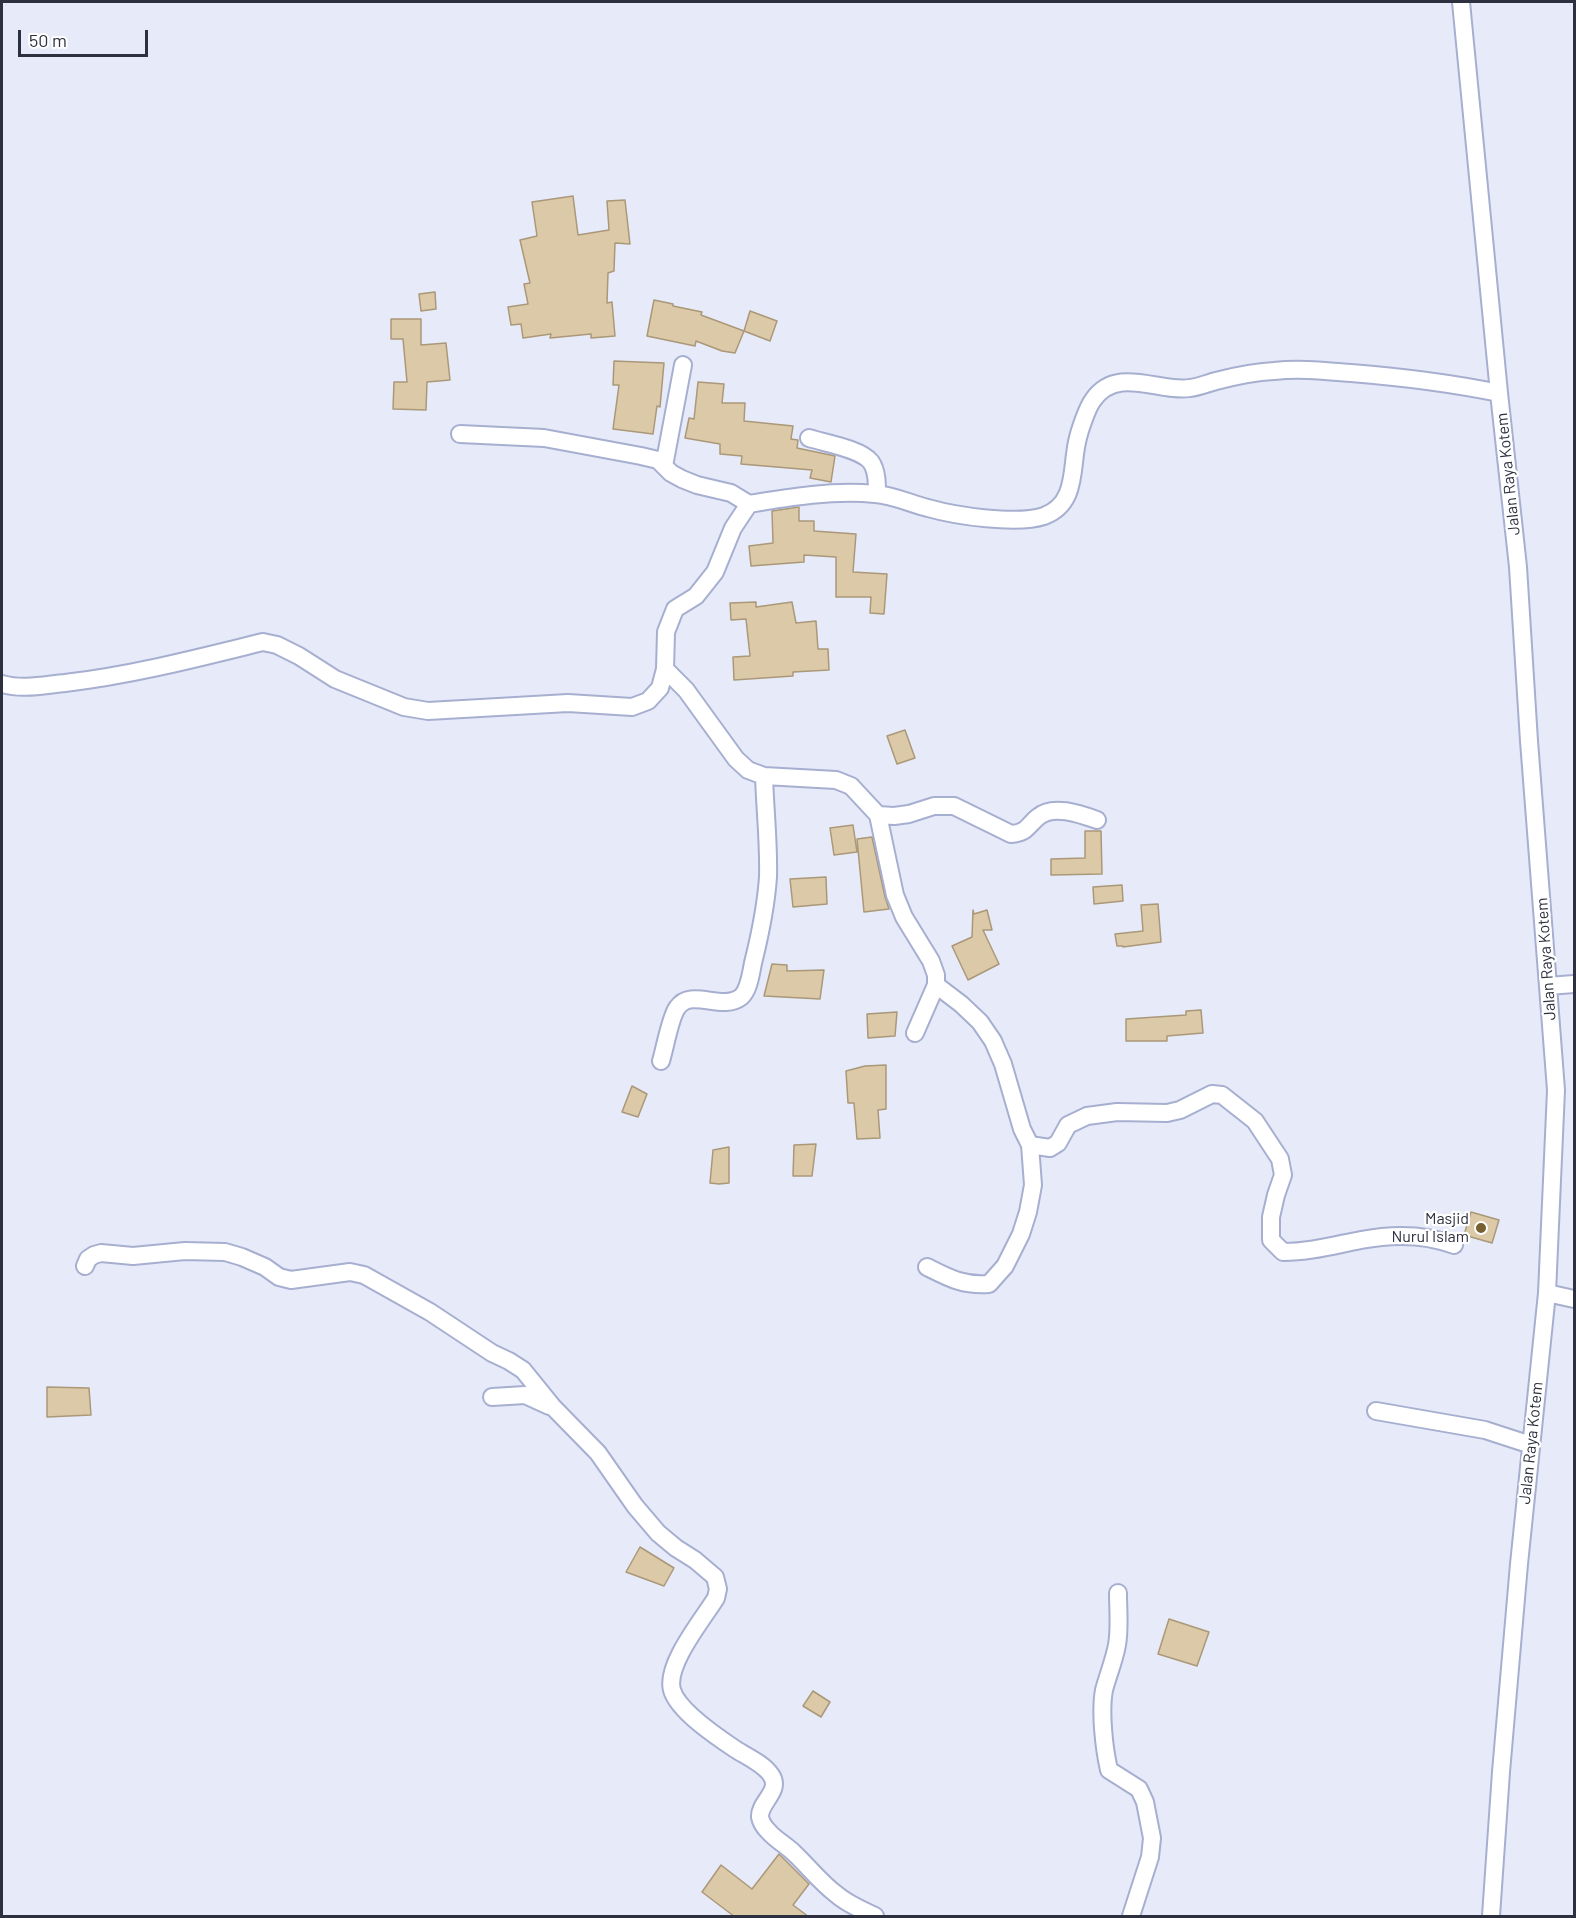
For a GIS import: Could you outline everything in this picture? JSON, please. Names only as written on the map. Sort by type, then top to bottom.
[{"type":"street","name":"Jalan Raya Kotem","points":[[1461,2],[1518,567],[1556,1090],[1547,1293],[1501,1772],[1491,1917]]},
{"type":"street","points":[[664,466],[683,365]]},
{"type":"street","points":[[460,434],[544,438],[658,460],[671,473],[682,479],[731,493],[749,504],[831,494],[877,494],[930,509],[966,516],[1028,519],[1044,516],[1055,510],[1068,495],[1074,474],[1077,442],[1092,400],[1110,385],[1135,381],[1173,389],[1191,388],[1240,376],[1295,369],[1371,374],[1447,383],[1499,393]]},
{"type":"street","points":[[809,438],[861,454],[870,460],[874,469],[877,494]]},
{"type":"street","points":[[2,684],[12,687],[39,686],[106,678],[263,642],[277,645],[291,652],[335,679],[404,706],[428,711],[568,703],[632,707],[648,701],[660,688],[665,669],[666,632],[675,609],[696,596],[716,572],[733,528],[749,504]]},
{"type":"street","points":[[665,669],[686,690],[736,759],[748,770],[764,776],[836,780],[851,786],[878,815],[895,895],[904,917],[931,961],[936,975],[936,985],[915,1033]]},
{"type":"street","points":[[661,1061],[675,1010],[682,1001],[694,999],[724,1003],[734,1001],[743,996],[748,984],[763,923],[768,876],[764,776]]},
{"type":"street","points":[[878,815],[894,816],[934,807],[954,806],[1011,834],[1018,834],[1029,828],[1035,819],[1043,814],[1070,812],[1097,820]]},
{"type":"street","points":[[1548,986],[1575,984]]},
{"type":"street","points":[[927,1267],[954,1281],[974,1285],[989,1284],[1005,1266],[1021,1234],[1033,1185],[1030,1145],[1022,1129],[1003,1064],[993,1041],[980,1022],[936,985]]},
{"type":"street","points":[[1030,1145],[1050,1148],[1058,1143],[1068,1125],[1086,1116],[1118,1112],[1167,1113],[1180,1110],[1212,1094],[1222,1095],[1255,1121],[1280,1159],[1283,1175],[1271,1217],[1271,1240],[1283,1252],[1298,1252],[1363,1239],[1408,1236],[1431,1238],[1454,1245]]},
{"type":"street","points":[[85,1266],[88,1259],[102,1252],[140,1256],[185,1251],[225,1252],[242,1257],[265,1267],[279,1277],[291,1280],[350,1272],[364,1275],[430,1312],[484,1348],[523,1370],[553,1407],[598,1453],[628,1498],[658,1533],[715,1577],[716,1598],[674,1666],[672,1691],[700,1724],[771,1774],[774,1783],[773,1791],[761,1809],[760,1816],[768,1832],[792,1851],[836,1895],[875,1917]]},
{"type":"street","points":[[1547,1293],[1575,1299]]},
{"type":"street","points":[[492,1397],[525,1395],[553,1407]]},
{"type":"street","points":[[1376,1411],[1485,1430],[1531,1445]]},
{"type":"street","points":[[1118,1593],[1118,1642],[1104,1691],[1107,1760],[1110,1770],[1139,1789],[1145,1802],[1152,1838],[1150,1857],[1131,1917]]},
{"type":"building","points":[[573,196],[578,235],[609,230],[607,201],[625,200],[630,244],[615,243],[614,271],[608,273],[607,303],[612,302],[615,336],[591,338],[591,334],[550,338],[551,334],[523,338],[521,324],[511,325],[508,307],[528,304],[524,284],[530,283],[520,240],[537,236],[532,202]]},
{"type":"building","points":[[435,292],[436,309],[421,311],[419,294]]},
{"type":"building","points":[[654,300],[702,312],[701,315],[744,331],[735,353],[722,351],[696,341],[695,346],[647,336]]},
{"type":"building","points":[[750,311],[777,321],[770,341],[744,331]]},
{"type":"building","points":[[391,319],[421,319],[421,345],[446,343],[450,380],[427,382],[426,410],[393,409],[394,382],[407,382],[403,339],[391,339]]},
{"type":"building","points":[[614,361],[664,363],[660,407],[657,406],[653,434],[613,429],[619,385],[613,385]]},
{"type":"building","points":[[698,382],[724,384],[722,403],[745,403],[744,421],[793,426],[791,439],[798,440],[797,448],[835,456],[831,482],[810,478],[812,470],[741,464],[742,456],[720,454],[720,444],[685,438],[689,418],[694,419]]},
{"type":"building","points":[[799,507],[799,521],[814,521],[814,531],[856,534],[853,572],[887,574],[884,614],[870,613],[871,597],[836,597],[836,557],[804,555],[804,562],[751,566],[749,546],[773,543],[772,511]]},
{"type":"building","points":[[756,602],[756,607],[792,602],[796,623],[816,621],[818,649],[828,649],[829,670],[793,672],[793,676],[734,680],[733,657],[750,656],[746,619],[731,620],[730,603]]},
{"type":"building","points":[[905,730],[915,758],[897,764],[887,736]]},
{"type":"building","points":[[853,825],[857,852],[834,855],[830,828]]},
{"type":"building","points":[[1085,831],[1101,831],[1102,874],[1051,875],[1051,859],[1085,858]]},
{"type":"building","points":[[872,837],[889,909],[864,912],[857,839]]},
{"type":"building","points":[[826,877],[827,904],[793,907],[790,879]]},
{"type":"building","points":[[1122,885],[1123,901],[1094,904],[1093,887]]},
{"type":"building","points":[[1158,904],[1161,942],[1117,946],[1115,934],[1143,931],[1141,905]]},
{"type":"building","points":[[973,910],[974,914],[987,910],[992,930],[983,930],[999,964],[968,980],[952,946],[972,937]]},
{"type":"building","points":[[772,964],[787,965],[787,971],[824,970],[820,999],[764,996]]},
{"type":"building","points":[[1201,1010],[1203,1033],[1167,1036],[1167,1041],[1126,1041],[1126,1019],[1186,1015],[1186,1011]]},
{"type":"building","points":[[897,1012],[895,1036],[868,1038],[867,1014]]},
{"type":"building","points":[[886,1065],[886,1109],[878,1110],[880,1138],[857,1139],[854,1103],[848,1103],[846,1071],[865,1066]]},
{"type":"building","points":[[632,1086],[647,1094],[638,1117],[622,1112]]},
{"type":"building","points":[[816,1144],[812,1176],[793,1176],[794,1145]]},
{"type":"building","points":[[729,1147],[729,1183],[710,1183],[713,1150]]},
{"type":"building","name":"Masjid Nurul Islam","points":[[1471,1212],[1499,1220],[1492,1243],[1464,1235]]},
{"type":"building","points":[[47,1387],[89,1388],[91,1415],[47,1417]]},
{"type":"building","points":[[640,1547],[674,1568],[664,1586],[626,1572]]},
{"type":"building","points":[[1169,1619],[1209,1632],[1197,1666],[1158,1654]]},
{"type":"building","points":[[813,1691],[830,1702],[821,1717],[803,1706]]},
{"type":"building","points":[[779,1854],[809,1884],[793,1905],[809,1917],[735,1917],[702,1892],[721,1865],[752,1889]]},
{"type":"place","name":"Masjid Nurul Islam","points":[[1481,1228]]}]
